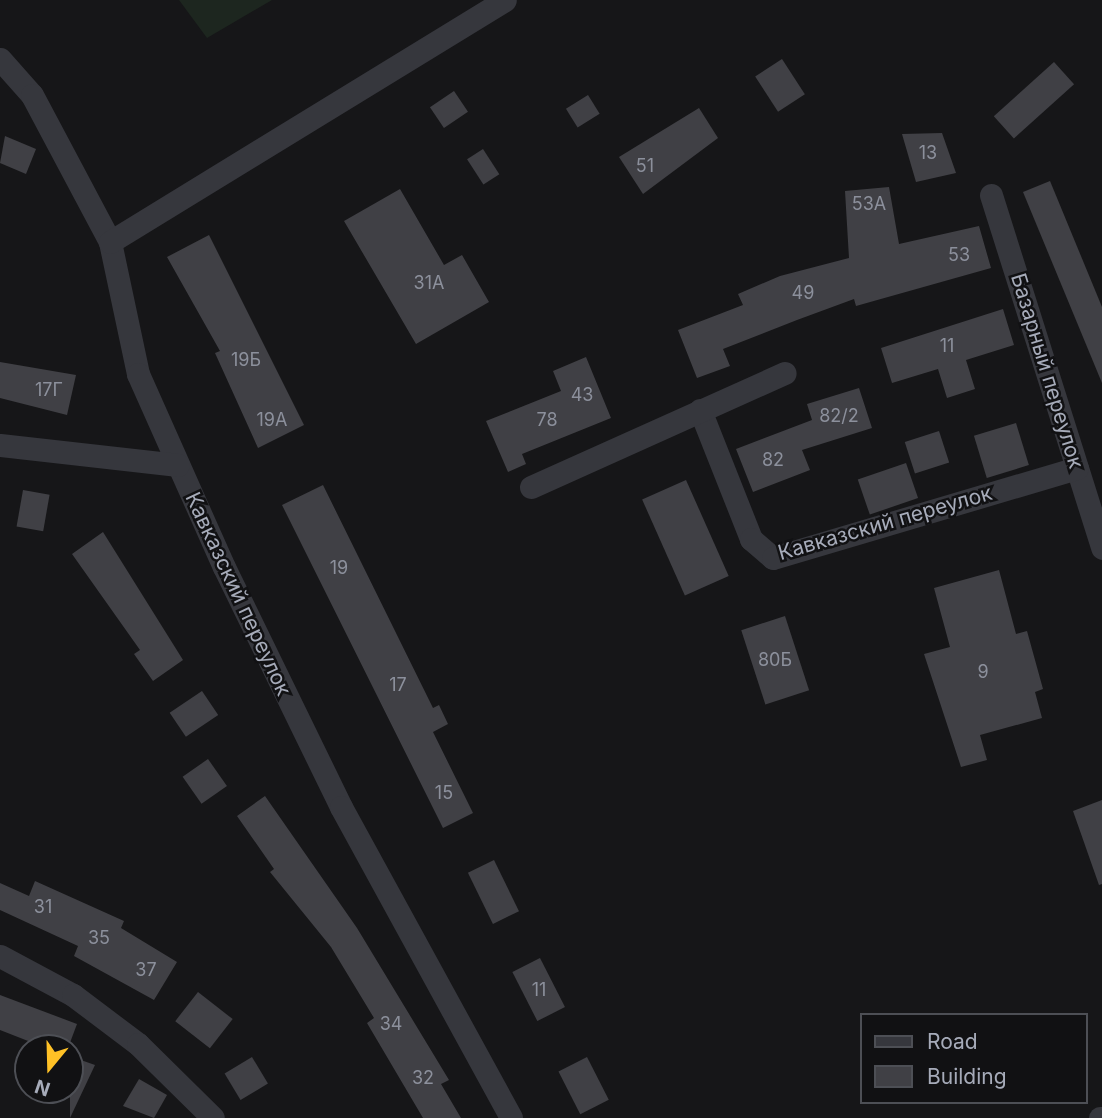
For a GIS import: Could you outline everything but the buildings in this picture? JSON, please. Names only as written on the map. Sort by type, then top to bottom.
[{"type":"street","points":[[110,242],[505,0]]},
{"type":"street","name":"Кавказский переулок","points":[[0,59],[33,95],[110,242],[138,374],[178,465],[341,807],[511,1118]]},
{"type":"street","points":[[0,82],[33,95]]},
{"type":"street","name":"Базарный переулок","points":[[991,195],[1102,548]]},
{"type":"street","points":[[531,487],[785,373]]},
{"type":"street","name":"Кавказский переулок","points":[[700,410],[751,540],[773,558],[1077,468]]},
{"type":"street","points":[[0,445],[178,465]]},
{"type":"street","points":[[0,956],[73,995],[138,1044],[214,1118]]},
{"type":"shaded area","points":[[179,0],[272,0],[207,38]]}]
